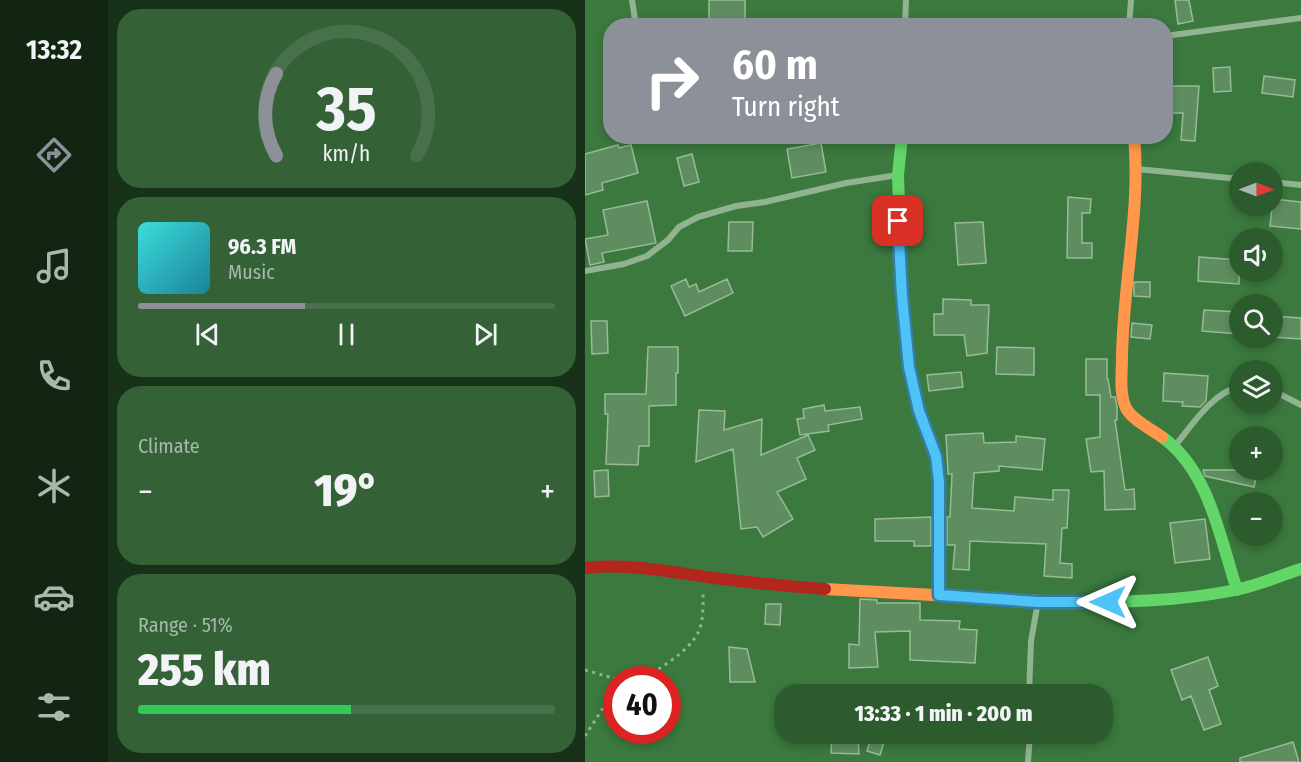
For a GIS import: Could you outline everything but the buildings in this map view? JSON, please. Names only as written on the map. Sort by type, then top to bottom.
[{"type":"street","points":[[632,0],[635,18]]},
{"type":"street","points":[[1130,18],[1131,0]]},
{"type":"street","points":[[904,1],[905,18]]},
{"type":"street","points":[[1173,35],[1301,18]]},
{"type":"street","points":[[903,144],[898,175],[902,296],[909,367],[919,411],[936,456],[939,482],[939,595]]},
{"type":"street","points":[[1135,144],[1137,170],[1122,314],[1122,390],[1126,408],[1135,418],[1175,446],[1187,461],[1207,496],[1237,590]]},
{"type":"street","points":[[1137,170],[1229,178]]},
{"type":"street","points":[[585,271],[624,264],[647,256],[668,240],[679,227],[698,217],[736,206],[765,202],[846,183],[898,175]]},
{"type":"street","points":[[1283,183],[1301,184]]},
{"type":"street","points":[[1175,446],[1205,410],[1229,389]]},
{"type":"street","points":[[1283,396],[1301,405]]},
{"type":"street","points":[[585,568],[636,567],[764,585],[1038,602],[1131,602],[1192,597],[1237,590],[1301,569]]},
{"type":"street","points":[[1029,684],[1031,641],[1038,602]]},
{"type":"street","points":[[1028,762],[1029,744]]},
{"type":"path","points":[[662,666],[698,634],[701,623],[704,577]]},
{"type":"path","points":[[585,670],[603,675]]},
{"type":"path","points":[[585,736],[603,708]]},
{"type":"traffic: fast","points":[[901,144],[898,175],[902,296],[909,367],[919,411],[936,456],[939,482],[939,595]]},
{"type":"traffic: fast","points":[[1162,437],[1178,451],[1202,486],[1211,506],[1237,590]]},
{"type":"traffic: fast","points":[[1061,602],[1170,599],[1214,594],[1243,588],[1301,569]]},
{"type":"traffic: slow","points":[[1135,144],[1134,218],[1123,329],[1122,389],[1124,402],[1129,412],[1162,437]]},
{"type":"traffic: slow","points":[[825,589],[1061,602]]},
{"type":"traffic: jam","points":[[585,568],[633,567],[825,589]]},
{"type":"route","points":[[898,221],[909,367],[919,411],[936,456],[939,482],[939,595],[1038,602],[1108,602]]}]
